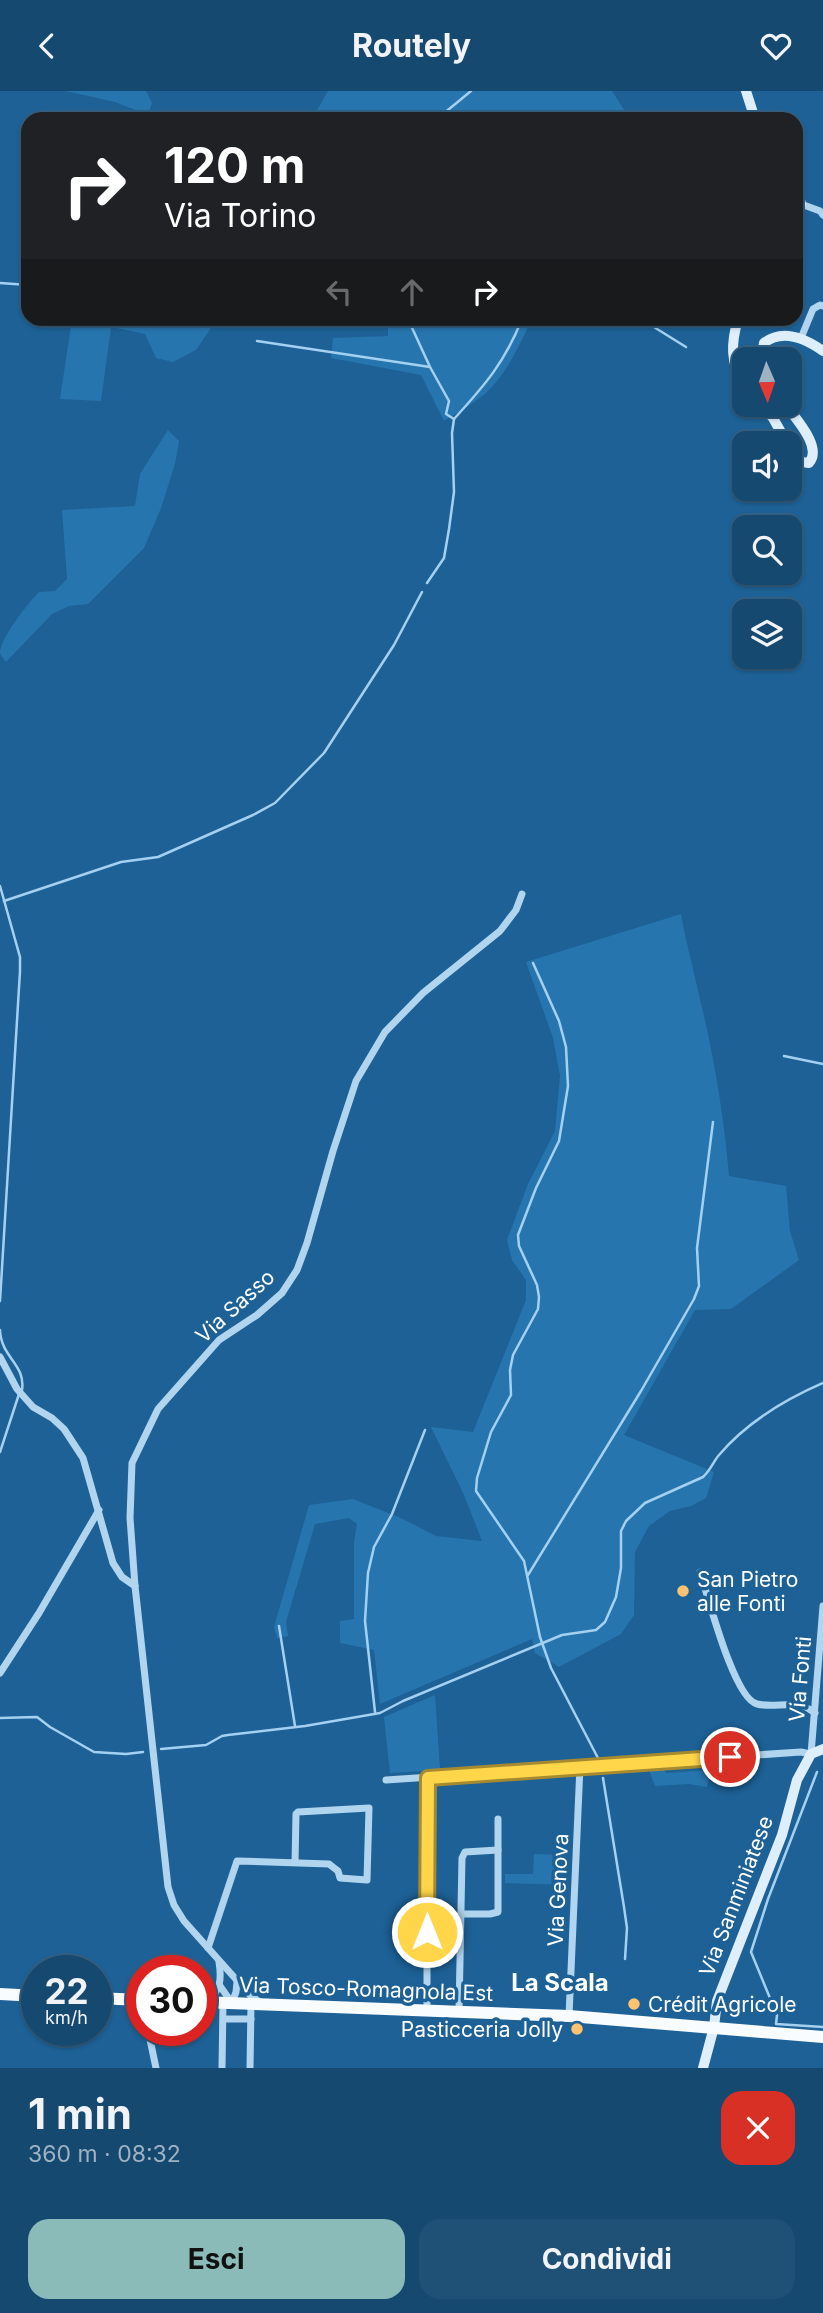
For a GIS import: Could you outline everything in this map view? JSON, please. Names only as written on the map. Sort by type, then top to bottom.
[{"type":"main road","points":[[0,1994],[21,1995]]},
{"type":"main road","name":"Via Tosco-Romagnola Est","points":[[217,2003],[569,2016],[823,2036]]},
{"type":"street","points":[[746,91],[753,112]]},
{"type":"street","points":[[803,205],[820,211],[823,215]]},
{"type":"street","points":[[801,338],[813,309],[821,305]]},
{"type":"street","points":[[732,347],[736,326]]},
{"type":"street","points":[[764,347],[770,339],[778,336],[801,338],[823,351]]},
{"type":"street","points":[[794,417],[815,451],[810,463],[802,463]]},
{"type":"street","name":"Via Sasso","points":[[257,2004],[184,1921],[174,1905],[168,1887],[135,1586],[130,1518],[132,1463],[158,1409],[219,1340],[257,1315],[282,1293],[297,1270],[356,1081],[385,1032],[423,993],[499,931],[516,910],[522,894]]},
{"type":"street","points":[[0,1357],[17,1389],[33,1407],[52,1417],[83,1458],[113,1563],[122,1577],[135,1586]]},
{"type":"street","points":[[0,1673],[39,1613],[99,1510]]},
{"type":"street","points":[[700,1572],[723,1646],[742,1692],[750,1702],[760,1705],[790,1703],[801,1705],[815,1713]]},
{"type":"street","name":"Via Fonti","points":[[811,1754],[823,1606]]},
{"type":"street","points":[[386,1780],[800,1752],[811,1754],[823,1749]]},
{"type":"street","name":"Via Sanminiatese","points":[[703,2068],[714,2027],[717,2001],[782,1835],[797,1780],[811,1754]]},
{"type":"street","name":"Via Genova","points":[[569,2016],[580,1766]]},
{"type":"street","points":[[427,2010],[428,1778]]},
{"type":"street","points":[[208,1948],[237,1861],[295,1863],[329,1864],[338,1871],[341,1878],[367,1879],[369,1808],[298,1812],[295,1863]]},
{"type":"street","points":[[461,1914],[498,1912],[498,1819]]},
{"type":"street","points":[[459,2011],[462,1859],[465,1852],[498,1850]]},
{"type":"street","points":[[217,1989],[222,1979],[219,1962]]},
{"type":"street","points":[[222,2068],[223,2019],[228,2003],[236,1992],[237,1982]]},
{"type":"street","points":[[220,1986],[228,2003]]},
{"type":"street","points":[[250,2068],[251,2019],[257,2004]]},
{"type":"street","points":[[223,2019],[251,2019]]},
{"type":"street","points":[[151,2046],[156,2068]]},
{"type":"shaded area","points":[[66,91],[146,91],[152,103],[149,112],[140,112],[115,102]]},
{"type":"shaded area","points":[[328,91],[612,91],[626,112],[316,112]]},
{"type":"shaded area","points":[[71,326],[212,326],[196,350],[173,362],[156,358],[145,334],[111,327],[101,401],[60,399]]},
{"type":"shaded area","points":[[388,326],[528,326],[512,359],[492,387],[444,421],[421,375],[331,358],[333,338],[388,336]]},
{"type":"shaded area","points":[[168,430],[179,441],[175,464],[144,548],[88,604],[69,606],[52,614],[6,662],[0,653],[1,646],[22,612],[39,592],[55,591],[67,579],[62,510],[135,506],[140,474]]},
{"type":"shaded area","points":[[681,914],[714,1065],[729,1176],[786,1186],[790,1231],[799,1260],[731,1309],[695,1310],[624,1435],[714,1472],[706,1498],[691,1506],[670,1511],[649,1526],[635,1552],[634,1615],[621,1634],[559,1667],[535,1653],[532,1639],[380,1704],[374,1650],[340,1643],[340,1621],[354,1619],[354,1542],[357,1524],[349,1518],[315,1524],[286,1622],[288,1636],[277,1638],[274,1627],[309,1505],[353,1499],[401,1518],[436,1536],[482,1541],[464,1495],[431,1427],[473,1432],[526,1300],[526,1280],[512,1260],[507,1240],[528,1184],[555,1131],[560,1076],[553,1038],[526,962]]},
{"type":"shaded area","points":[[435,1695],[440,1770],[390,1773],[384,1717]]},
{"type":"shaded area","points":[[662,1766],[666,1773],[711,1770],[707,1787],[689,1784],[655,1786],[650,1773],[651,1767]]},
{"type":"shaded area","points":[[534,1854],[566,1855],[565,1885],[505,1883],[505,1874],[533,1874]]},
{"type":"waterway","points":[[446,112],[471,91]]},
{"type":"waterway","points":[[0,283],[21,284]]},
{"type":"waterway","points":[[411,326],[449,401],[446,414],[454,419],[454,492],[449,529],[444,558],[427,583]]},
{"type":"waterway","points":[[454,419],[493,372],[509,348],[519,326]]},
{"type":"waterway","points":[[652,326],[686,347]]},
{"type":"waterway","points":[[257,341],[430,367]]},
{"type":"waterway","points":[[4,901],[121,862],[158,857],[275,803],[324,753],[394,645],[422,592]]},
{"type":"waterway","points":[[0,886],[20,957],[0,1301]]},
{"type":"waterway","points":[[533,963],[559,1021],[566,1047],[568,1086],[559,1141],[536,1188],[518,1235],[519,1246],[537,1285],[538,1309],[513,1355],[510,1370],[511,1395],[491,1432],[477,1478],[476,1491],[524,1561],[540,1637],[551,1668],[599,1760]]},
{"type":"waterway","points":[[784,1056],[823,1064]]},
{"type":"waterway","points":[[528,1575],[694,1299],[699,1286],[697,1248],[713,1122]]},
{"type":"waterway","points":[[0,1330],[4,1348],[20,1374],[22,1390]]},
{"type":"waterway","points":[[161,1749],[206,1745],[222,1736],[380,1713],[562,1635],[596,1630],[605,1622],[616,1597],[621,1568],[621,1531],[626,1521],[645,1503],[703,1477],[730,1443],[754,1422],[823,1383]]},
{"type":"waterway","points":[[0,1452],[19,1394]]},
{"type":"waterway","points":[[375,1712],[365,1621],[368,1573],[374,1547],[392,1514],[425,1430]]},
{"type":"waterway","points":[[279,1626],[295,1726]]},
{"type":"waterway","points":[[0,1718],[37,1717],[94,1752],[143,1752]]},
{"type":"waterway","points":[[817,1772],[768,1899],[751,1952],[777,2015],[776,2024],[823,2027]]},
{"type":"waterway","points":[[603,1778],[627,1928],[625,1959]]},
{"type":"place","name":"San Pietro alle Fonti","points":[[683,1591]]},
{"type":"place","name":"Crédit Agricole","points":[[634,2004]]},
{"type":"place","name":"Pasticceria Jolly","points":[[577,2029]]},
{"type":"district","name":"La Scala","points":[[560,1982]]},
{"type":"route","points":[[427,1932],[428,1778],[730,1757]]}]
